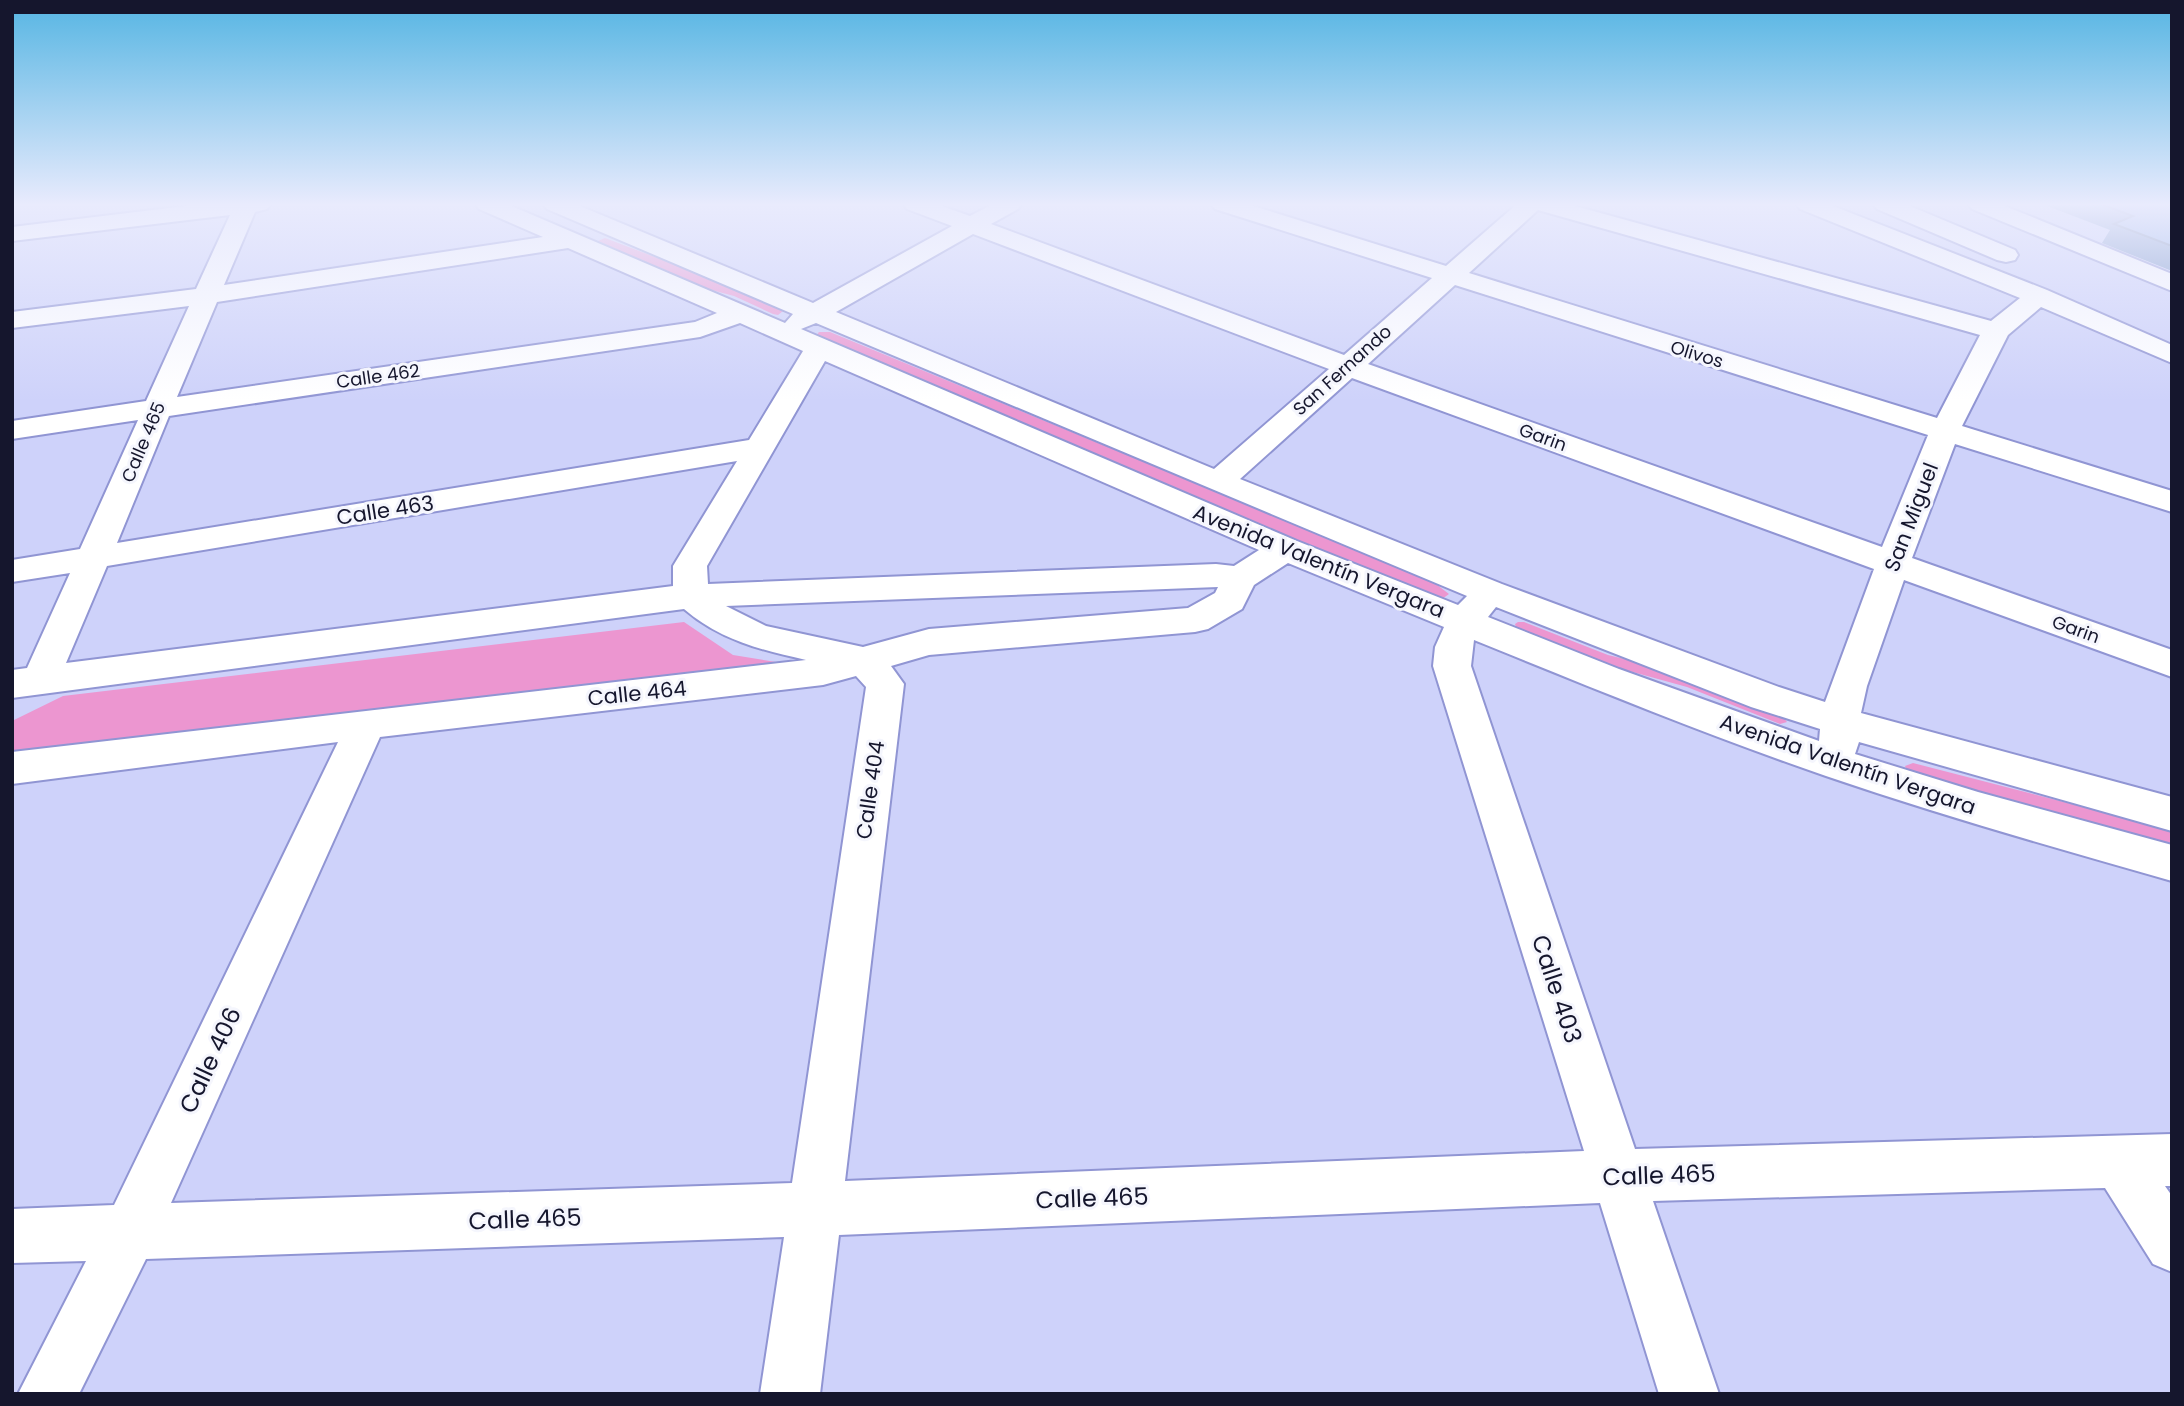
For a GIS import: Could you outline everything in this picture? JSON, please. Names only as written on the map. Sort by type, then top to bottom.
[{"type":"street","name":"Calle 465","points":[[21,688],[93,557],[219,270]]},
{"type":"street","points":[[12,320],[206,296],[378,270]]},
{"type":"street","name":"Avenida Valentín Vergara","points":[[639,270],[741,314],[803,332],[1218,482],[1478,606],[1606,679],[1838,764],[1978,809],[2172,863]]},
{"type":"street","name":"Avenida Valentín Vergara","points":[[687,270],[803,332],[1285,549],[1478,606],[1840,721],[2172,814]]},
{"type":"street","points":[[865,661],[757,636],[715,616],[691,596],[690,566],[757,449],[803,332],[903,270]]},
{"type":"street","name":"Garin","points":[[1090,270],[1347,366],[2172,664]]},
{"type":"street","name":"Olivos","points":[[1425,270],[2172,502]]},
{"type":"street","name":"San Fernando","points":[[1218,482],[1456,270]]},
{"type":"street","points":[[1777,270],[1996,331]]},
{"type":"street","points":[[1972,270],[2172,355]]},
{"type":"street","points":[[2139,270],[2172,283]]},
{"type":"street","name":"San Miguel","points":[[1838,764],[1840,721],[1848,686],[1892,563],[1945,431],[1996,331],[2038,296]]},
{"type":"street","name":"Calle 462","points":[[12,430],[700,329],[723,323],[741,314]]},
{"type":"street","name":"Calle 463","points":[[12,571],[757,449]]},
{"type":"street","name":"Calle 464","points":[[12,768],[366,724],[823,673],[929,642],[1195,620],[1229,601],[1240,578],[1285,549]]},
{"type":"street","points":[[21,688],[691,596],[1216,575],[1240,578]]},
{"type":"street","name":"Calle 403","points":[[1478,606],[1452,648],[1452,666],[1689,1394]]},
{"type":"street","name":"Calle 404","points":[[790,1394],[885,684],[865,661]]},
{"type":"street","name":"Calle 406","points":[[48,1394],[130,1232],[366,724]]},
{"type":"street","name":"Calle 465","points":[[12,1236],[813,1209],[1618,1176],[2172,1160]]},
{"type":"street","points":[[2119,1163],[2172,1245]]},
{"type":"shaded area","points":[[663,270],[688,270],[783,311],[778,315],[773,314],[734,296],[704,288]]},
{"type":"shaded area","points":[[819,332],[830,332],[1432,581],[1449,594],[1442,599],[1421,594],[820,341],[816,336]]},
{"type":"shaded area","points":[[684,622],[733,655],[782,663],[12,751],[12,721],[63,696]]},
{"type":"shaded area","points":[[1518,622],[1608,655],[1658,667],[1783,717],[1787,722],[1780,724],[1687,687],[1611,666],[1516,627]]},
{"type":"shaded area","points":[[1913,763],[2172,830],[2172,851],[1908,773],[1905,766]]}]
